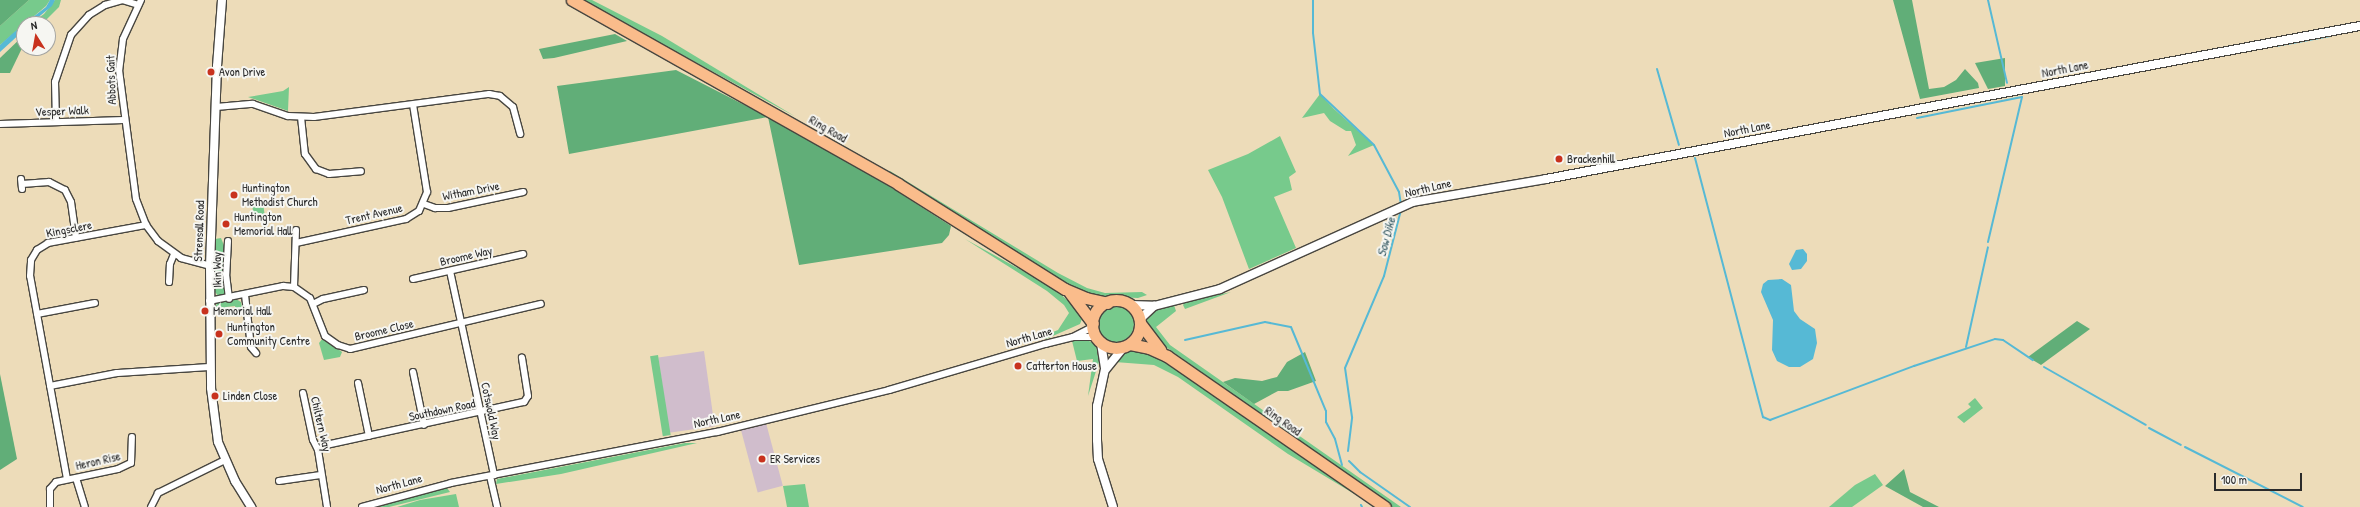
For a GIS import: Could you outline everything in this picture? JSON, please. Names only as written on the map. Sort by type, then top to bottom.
[{"type":"highway","name":"Ring Road","points":[[572,0],[898,184],[1065,289],[1086,298],[1107,303]]},
{"type":"highway","name":"Ring Road","points":[[1065,289],[1081,304],[1096,332]]},
{"type":"highway","points":[[1118,301],[1131,305],[1140,321],[1136,337],[1127,345],[1112,348],[1096,332],[1096,313],[1107,303],[1118,301]]},
{"type":"highway","name":"Ring Road","points":[[1140,321],[1151,341],[1167,356],[1385,507]]},
{"type":"highway","name":"Ring Road","points":[[1127,345],[1149,348],[1167,356]]},
{"type":"street","points":[[56,122],[55,82],[71,35],[89,15],[105,5],[122,0],[139,3]]},
{"type":"street","name":"Strensall Road","points":[[222,0],[210,266],[210,367],[215,432],[225,460],[251,507]]},
{"type":"street","name":"Abbots Gait","points":[[139,3],[127,28],[121,49],[119,70],[124,120],[136,199],[146,225],[158,241],[174,254],[189,262],[210,266]]},
{"type":"street","name":"North Lane","points":[[1131,305],[1154,306],[1220,289],[1401,206],[2360,26]]},
{"type":"street","points":[[216,107],[253,104],[281,114],[301,117],[413,106],[484,94],[495,94],[513,107],[517,130]]},
{"type":"street","points":[[413,106],[427,186],[424,204]]},
{"type":"street","points":[[301,117],[305,154],[311,164],[329,174],[354,169],[361,171]]},
{"type":"street","name":"Vesper Walk","points":[[0,124],[124,120]]},
{"type":"street","points":[[22,184],[50,182],[65,190],[71,202],[76,238]]},
{"type":"street","name":"Witham Drive","points":[[424,204],[435,208],[448,208],[523,192]]},
{"type":"street","name":"Trent Avenue","points":[[296,243],[406,219],[412,216],[424,204]]},
{"type":"street","name":"Kingsclere","points":[[50,386],[30,266],[34,255],[48,242],[146,225]]},
{"type":"street","points":[[209,301],[230,299],[283,286],[294,287],[296,230]]},
{"type":"street","name":"Ikin Way","points":[[228,241],[226,274],[230,299]]},
{"type":"street","points":[[169,283],[170,264],[174,254]]},
{"type":"street","name":"Broome Way","points":[[413,278],[523,254]]},
{"type":"street","points":[[450,271],[461,324]]},
{"type":"street","name":"Broome Close","points":[[294,287],[305,294],[313,304],[325,336],[343,348],[358,348],[541,304]]},
{"type":"street","points":[[313,304],[323,299],[364,290]]},
{"type":"street","points":[[245,295],[251,347],[256,353]]},
{"type":"street","points":[[37,314],[96,303]]},
{"type":"street","name":"North Lane","points":[[1140,321],[1154,306]]},
{"type":"street","name":"Cotswold Way","points":[[461,324],[480,412],[492,475],[496,507]]},
{"type":"street","points":[[1096,332],[1105,370],[1097,406],[1097,440],[1104,482],[1113,507]]},
{"type":"street","name":"North Lane","points":[[1073,337],[1096,332]]},
{"type":"street","name":"North Lane","points":[[362,507],[416,491],[761,422],[889,390],[1073,337],[1096,332]]},
{"type":"street","points":[[1105,370],[1127,345]]},
{"type":"street","name":"Southdown Road","points":[[318,450],[326,445],[424,425],[527,400],[522,357]]},
{"type":"street","points":[[50,507],[50,489],[56,482],[67,479],[50,386],[124,372],[210,367]]},
{"type":"street","points":[[413,372],[424,425]]},
{"type":"street","points":[[358,383],[369,436]]},
{"type":"street","name":"Chiltern Way","points":[[303,393],[313,440],[318,450],[327,507]]},
{"type":"street","name":"Heron Rise","points":[[67,479],[127,466],[131,463],[132,437]]},
{"type":"street","points":[[151,507],[158,493],[225,460]]},
{"type":"street","points":[[279,481],[321,475]]},
{"type":"street","points":[[76,478],[85,507]]},
{"type":"shaded area","points":[[704,351],[715,426],[669,433],[658,357]]},
{"type":"shaded area","points":[[766,423],[783,486],[758,493],[741,430]]},
{"type":"green space","points":[[0,0],[29,0],[0,26]]},
{"type":"green space","points":[[29,0],[50,0],[46,6],[34,16],[16,16],[16,31],[0,45],[0,26]]},
{"type":"green space","points":[[55,0],[61,0],[59,7],[50,16],[41,16]]},
{"type":"green space","points":[[581,0],[592,0],[662,36],[796,117]]},
{"type":"green space","points":[[1893,0],[1912,0],[1929,89],[1944,87],[1956,80],[1965,69],[1978,83],[1979,88],[1920,99]]},
{"type":"green space","points":[[615,34],[627,41],[554,58],[543,59],[539,49]]},
{"type":"green space","points":[[16,43],[16,56],[18,56],[10,73],[0,73],[0,58]]},
{"type":"green space","points":[[2005,58],[2005,86],[1988,89],[1975,63]]},
{"type":"green space","points":[[676,70],[768,117],[569,154],[557,86]]},
{"type":"green space","points":[[289,87],[288,111],[248,97],[283,91]]},
{"type":"green space","points":[[1320,94],[1334,109],[1374,145],[1348,156],[1356,145],[1351,131],[1346,131],[1330,121],[1324,113],[1302,118]]},
{"type":"green space","points":[[768,117],[881,181],[951,226],[949,235],[942,243],[799,265]]},
{"type":"green space","points":[[1280,136],[1296,172],[1289,177],[1292,190],[1274,197],[1296,248],[1249,269],[1222,197],[1208,170],[1248,154]]},
{"type":"green space","points":[[890,171],[1058,273],[1087,288],[1105,293],[1142,292],[1147,295],[1138,298],[1091,296],[1054,278],[991,236],[887,174]]},
{"type":"green space","points":[[263,203],[265,217],[254,218],[252,205]]},
{"type":"green space","points":[[221,238],[225,248],[226,294],[219,297],[215,292],[215,239]]},
{"type":"green space","points":[[965,239],[1054,288],[1079,311],[1082,319],[1080,324],[1046,339],[1043,336],[1058,330],[1069,313],[1064,305],[1047,291]]},
{"type":"green space","points":[[1231,292],[1185,309],[1183,305],[1185,302]]},
{"type":"green space","points":[[236,299],[241,302],[243,311],[236,311],[235,306],[226,307],[227,312],[213,313],[217,303]]},
{"type":"green space","points":[[1168,304],[1174,305],[1176,311],[1156,327],[1170,345],[1401,507],[1392,507],[1159,342],[1145,322],[1146,314],[1150,309]]},
{"type":"green space","points":[[1120,306],[1129,311],[1133,317],[1133,331],[1129,337],[1120,342],[1112,342],[1103,337],[1099,331],[1098,320],[1103,311],[1109,307]]},
{"type":"green space","points":[[2077,321],[2090,329],[2041,365],[2028,357]]},
{"type":"green space","points":[[323,338],[342,352],[340,357],[324,360],[319,343]]},
{"type":"green space","points":[[1084,338],[1096,345],[1099,362],[1088,396],[1093,359],[1077,361],[1072,341]]},
{"type":"green space","points":[[1137,349],[1174,367],[1376,507],[1288,454],[1178,377],[1154,365],[1115,362],[1127,350]]},
{"type":"green space","points":[[1305,352],[1316,381],[1288,391],[1278,391],[1254,404],[1223,382],[1235,378],[1262,381],[1277,377],[1287,362]]},
{"type":"green space","points":[[658,355],[671,435],[663,436],[650,356]]},
{"type":"green space","points":[[0,374],[17,459],[0,470]]},
{"type":"green space","points":[[1975,398],[1983,408],[1964,423],[1957,417],[1971,407],[1968,404]]},
{"type":"green space","points":[[685,443],[697,443],[561,474],[496,484],[497,479]]},
{"type":"green space","points":[[1904,469],[1910,492],[1939,507],[1923,507],[1885,486]]},
{"type":"green space","points":[[1875,474],[1883,485],[1852,507],[1829,507],[1855,485]]},
{"type":"green space","points":[[805,484],[809,507],[787,507],[783,486]]},
{"type":"green space","points":[[447,488],[450,492],[389,507],[374,507]]},
{"type":"green space","points":[[456,494],[459,507],[397,507],[420,500]]},
{"type":"water","points":[[50,0],[55,0],[52,6],[40,16],[34,16],[46,7]]},
{"type":"water","points":[[16,31],[16,37],[0,52],[0,45]]},
{"type":"water","points":[[1803,249],[1807,254],[1807,261],[1801,269],[1792,270],[1789,264],[1796,250]]},
{"type":"water","points":[[1782,279],[1791,285],[1794,311],[1800,319],[1815,329],[1817,343],[1813,359],[1800,367],[1789,367],[1777,361],[1772,350],[1773,320],[1761,292],[1763,284],[1768,280]]},
{"type":"waterway","name":"Sow Dike","points":[[1313,0],[1313,33],[1320,94],[1374,145],[1399,192],[1401,205]]},
{"type":"waterway","points":[[1988,0],[2007,83]]},
{"type":"waterway","points":[[2276,46],[2330,36]]},
{"type":"waterway","points":[[1657,69],[1679,145]]},
{"type":"waterway","points":[[1917,118],[2022,97],[1988,242]]},
{"type":"waterway","points":[[1695,158],[1763,417],[1770,420],[1914,366],[1995,339],[2003,340],[2033,360]]},
{"type":"waterway","name":"Sow Dike","points":[[1348,451],[1352,417],[1345,368],[1384,276],[1401,210]]},
{"type":"waterway","points":[[1966,347],[1988,247]]},
{"type":"waterway","points":[[1185,340],[1265,322],[1291,327],[1326,411],[1326,422],[1335,439],[1342,465]]},
{"type":"waterway","points":[[2044,367],[2146,425]]},
{"type":"waterway","points":[[2149,428],[2181,445]]},
{"type":"waterway","points":[[2185,447],[2303,507]]},
{"type":"waterway","name":"Sow Dike","points":[[1349,461],[1360,472],[1410,507]]},
{"type":"place","name":"Avon Drive","points":[[211,72]]},
{"type":"place","name":"Brackenhill","points":[[1559,159]]},
{"type":"place","name":"Huntington Methodist Church","points":[[234,195]]},
{"type":"place","name":"Huntington Memorial Hall","points":[[226,224]]},
{"type":"place","name":"Memorial Hall","points":[[205,311]]},
{"type":"place","name":"Huntington Community Centre","points":[[219,334]]},
{"type":"place","name":"Catterton House","points":[[1018,366]]},
{"type":"place","name":"Linden Close","points":[[215,396]]},
{"type":"place","name":"ER Services","points":[[762,459]]}]
